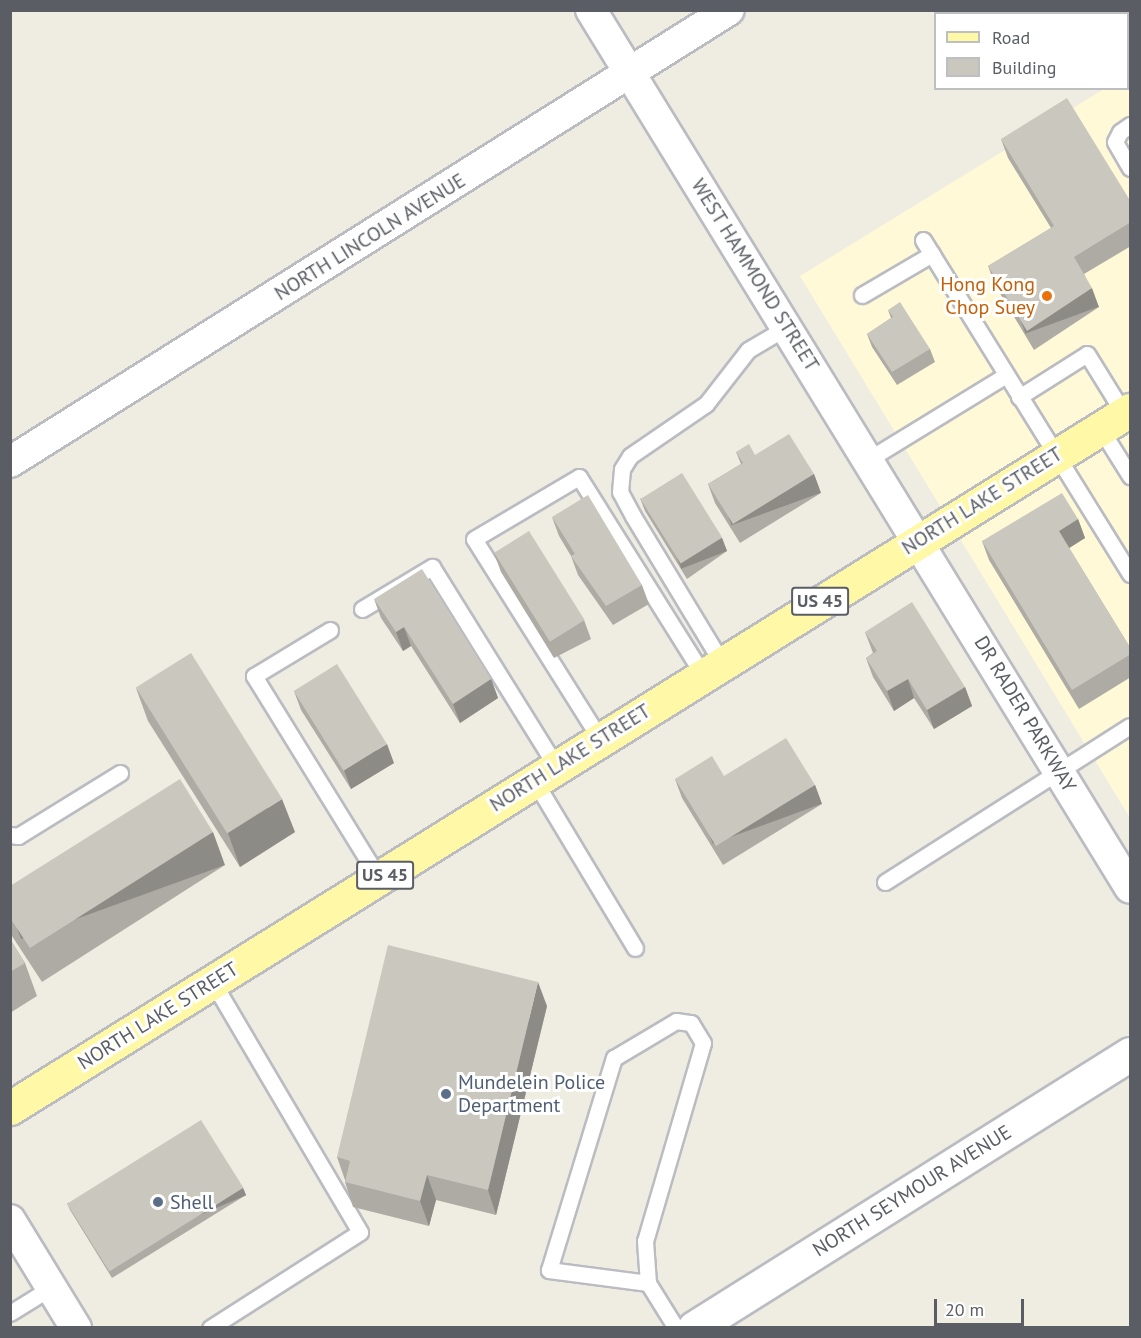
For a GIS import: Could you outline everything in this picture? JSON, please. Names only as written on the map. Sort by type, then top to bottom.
[{"type":"main road","name":"NORTH LAKE STREET","points":[[10,1108],[1118,417]]},
{"type":"street","name":"WEST HAMMOND STREET","points":[[591,10],[919,540]]},
{"type":"street","name":"NORTH LINCOLN AVENUE","points":[[10,462],[729,10]]},
{"type":"street","name":"DR RADER PARKWAY","points":[[919,540],[1131,888]]},
{"type":"street","name":"NORTH SEYMOUR AVENUE","points":[[694,1328],[1131,1054]]},
{"type":"street","points":[[10,1220],[76,1328]]},
{"type":"lane","points":[[1131,125],[1120,132],[1115,142],[1131,168]]},
{"type":"lane","points":[[923,240],[1055,456],[1131,574]]},
{"type":"lane","points":[[862,295],[932,254]]},
{"type":"lane","points":[[713,669],[620,492],[622,469],[630,456],[706,404],[731,377],[748,350],[787,327]]},
{"type":"lane","points":[[1019,397],[1087,354],[1118,417],[1131,476]]},
{"type":"lane","points":[[868,459],[1006,375]]},
{"type":"lane","points":[[600,739],[474,539],[579,477],[713,669]]},
{"type":"lane","points":[[362,609],[432,567],[545,773],[634,948]]},
{"type":"lane","points":[[330,630],[254,676],[379,878]]},
{"type":"lane","points":[[885,882],[1131,726]]},
{"type":"lane","points":[[10,835],[18,836],[120,772]]},
{"type":"lane","points":[[210,1328],[360,1232],[213,982]]},
{"type":"lane","points":[[648,1282],[549,1270],[614,1058],[676,1021],[691,1023],[703,1043],[645,1240],[648,1282],[676,1328]]},
{"type":"lane","points":[[10,1313],[52,1287]]},
{"type":"shaded area","points":[[1130,72],[1130,818],[800,276],[1102,90],[1129,90]]},
{"type":"building","points":[[1067,98],[1131,202],[1131,222],[1074,257],[1092,288],[1027,331],[988,266],[1054,226],[1001,139]]},
{"type":"building","points":[[900,302],[930,349],[892,372],[867,334],[893,317],[888,310]]},
{"type":"building","points":[[789,434],[814,474],[733,524],[708,484],[743,463],[736,452],[749,444],[755,455]]},
{"type":"building","points":[[682,473],[722,537],[681,563],[640,499]]},
{"type":"building","points":[[1062,493],[1078,519],[1059,531],[1131,649],[1131,654],[1072,690],[982,541]]},
{"type":"building","points":[[588,495],[642,585],[606,606],[571,556],[575,554],[552,517]]},
{"type":"building","points":[[529,531],[585,620],[550,642],[494,553]]},
{"type":"building","points":[[422,569],[491,679],[453,704],[404,627],[396,632],[374,599]]},
{"type":"building","points":[[912,602],[965,687],[927,710],[908,679],[887,691],[866,658],[877,651],[865,632]]},
{"type":"building","points":[[191,653],[282,799],[227,833],[136,687]]},
{"type":"building","points":[[337,664],[387,744],[344,771],[294,691]]},
{"type":"building","points":[[786,738],[815,785],[716,846],[675,779],[712,756],[724,776]]},
{"type":"building","points":[[180,779],[213,832],[30,948],[10,918],[10,886]]},
{"type":"building","points":[[10,939],[25,963],[10,972]]},
{"type":"building","name":"Mundelein Police Department","points":[[388,945],[538,982],[488,1190],[427,1175],[420,1201],[345,1182],[350,1161],[337,1157]]},
{"type":"building","name":"Shell","points":[[201,1120],[243,1188],[109,1272],[67,1204]]},
{"type":"place","name":"Hong Kong Chop Suey","points":[[1047,296]]},
{"type":"place","name":"Mundelein Police Department","points":[[446,1094]]},
{"type":"place","name":"Shell","points":[[158,1202]]}]
